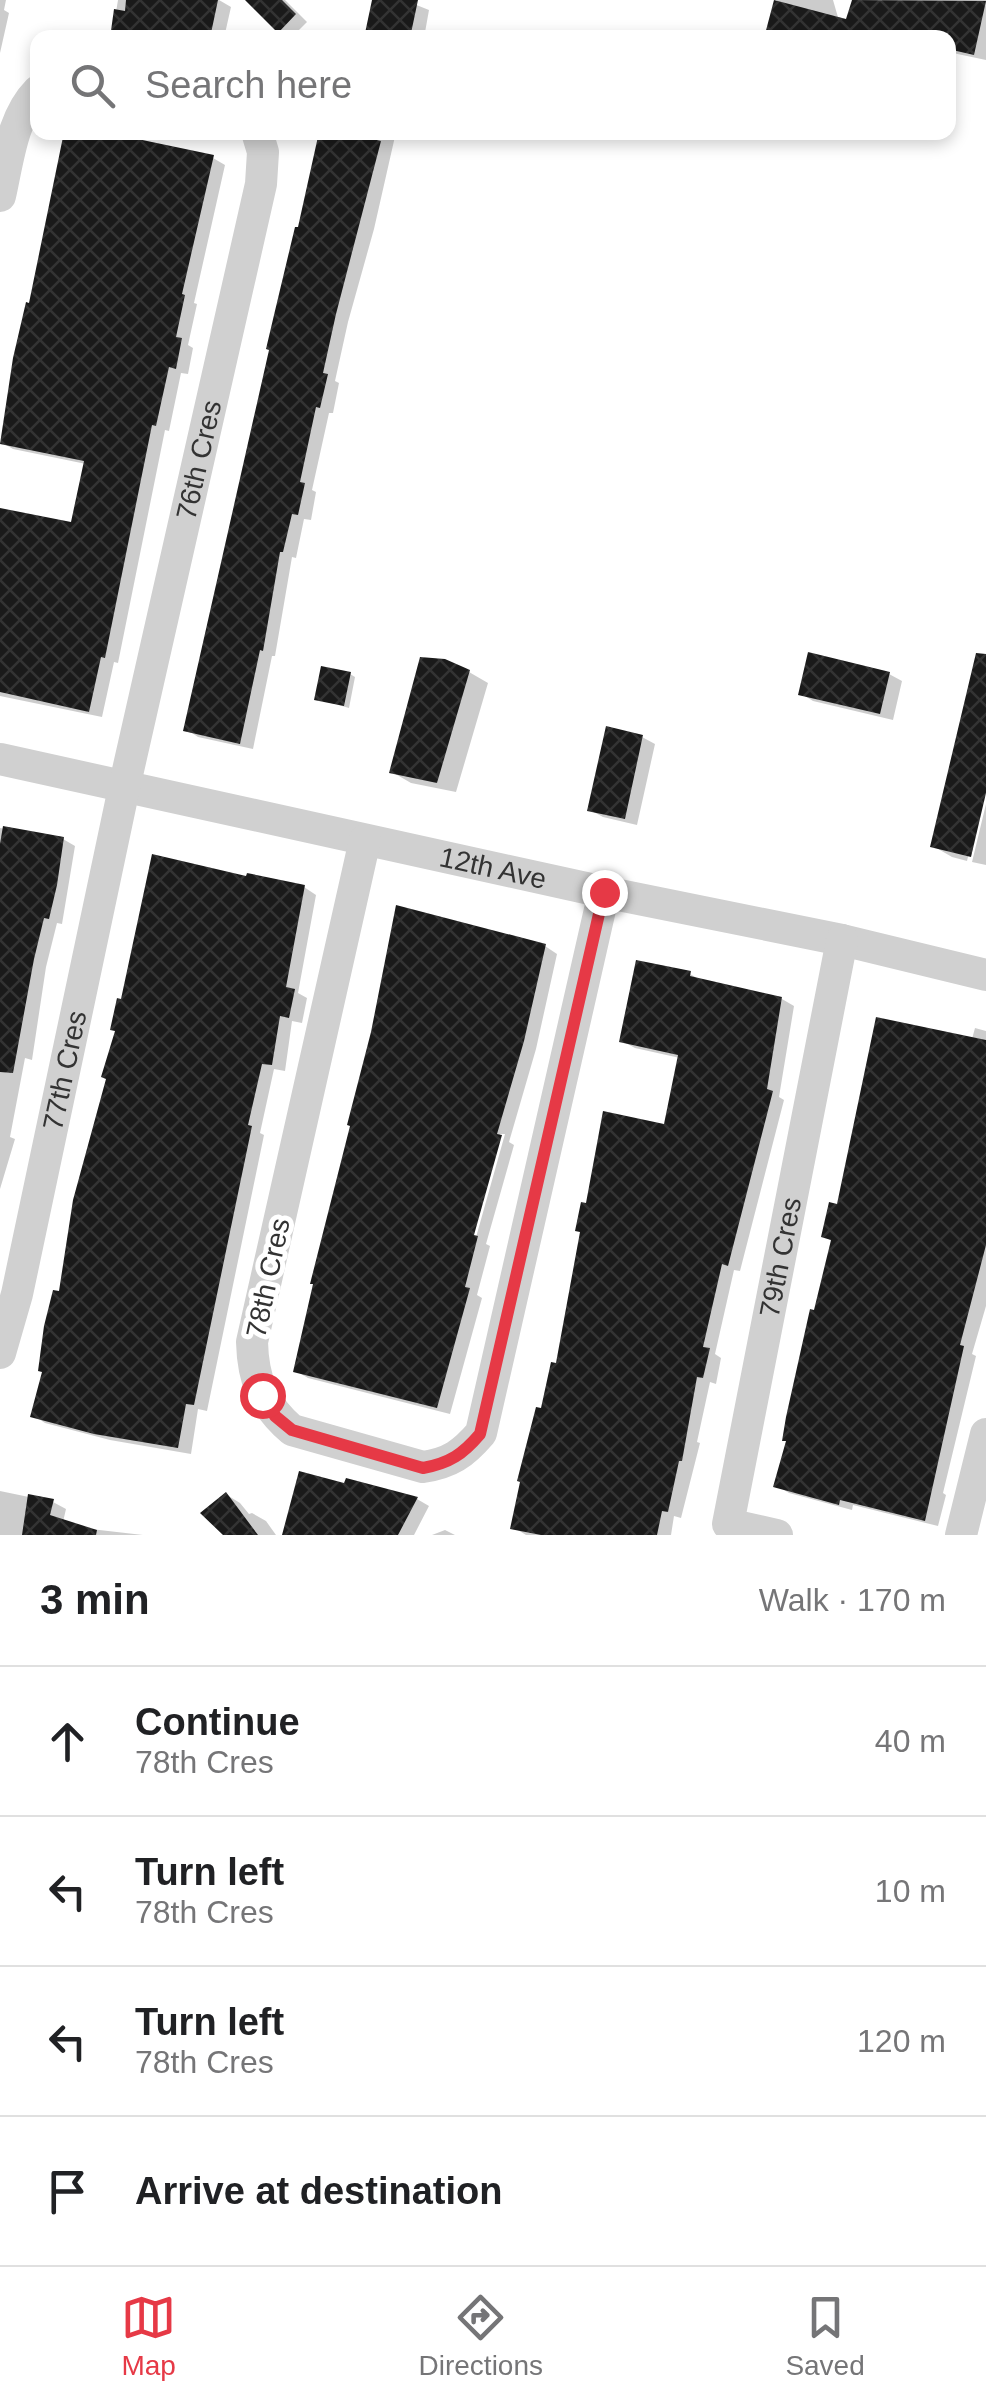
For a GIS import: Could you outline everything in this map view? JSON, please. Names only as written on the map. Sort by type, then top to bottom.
[{"type":"street","points":[[0,196],[15,131],[30,98]]},
{"type":"street","name":"76th Cres","points":[[124,788],[261,184],[263,152],[259,140]]},
{"type":"street","name":"12th Ave","points":[[0,759],[986,974]]},
{"type":"street","name":"77th Cres","points":[[0,1353],[17,1294],[124,788]]},
{"type":"street","name":"78th Cres","points":[[365,840],[252,1342],[253,1370],[275,1416],[292,1430],[423,1468],[445,1464],[462,1454],[480,1434],[604,892]]},
{"type":"street","name":"79th Cres","points":[[777,1535],[728,1524],[842,940]]},
{"type":"street","points":[[961,1535],[986,1434]]},
{"type":"building","points":[[126,0],[218,0],[212,30],[111,30],[114,9],[125,11]]},
{"type":"building","points":[[245,0],[282,0],[296,14],[281,30],[275,30]]},
{"type":"building","points":[[372,0],[418,0],[412,30],[366,30]]},
{"type":"building","points":[[774,0],[846,19],[852,0],[986,1],[974,55],[956,51],[956,30],[766,30]]},
{"type":"building","points":[[62,140],[142,140],[214,155],[182,294],[185,295],[176,337],[182,338],[176,369],[169,367],[156,426],[152,425],[105,658],[101,657],[89,712],[0,692],[0,508],[71,522],[84,461],[0,444],[13,358],[26,302],[29,303]]},
{"type":"building","points":[[317,140],[381,141],[336,314],[323,373],[328,374],[320,408],[316,407],[300,482],[305,483],[298,515],[292,514],[280,552],[263,651],[260,650],[240,744],[183,731],[269,350],[266,349]]},
{"type":"building","points":[[808,652],[890,672],[880,714],[798,695]]},
{"type":"building","points":[[976,653],[986,654],[986,793],[971,857],[930,847]]},
{"type":"building","points":[[420,657],[445,659],[470,670],[437,783],[389,773]]},
{"type":"building","points":[[321,666],[351,672],[344,706],[314,700]]},
{"type":"building","points":[[606,726],[643,735],[625,819],[587,811]]},
{"type":"building","points":[[3,826],[64,837],[49,919],[44,918],[34,959],[13,1073],[0,1072]]},
{"type":"building","points":[[152,854],[305,885],[286,987],[295,989],[289,1018],[280,1016],[272,1065],[262,1064],[194,1405],[186,1404],[178,1448],[94,1434],[30,1417],[42,1372],[38,1371],[44,1326],[53,1290],[59,1291],[73,1200],[106,1079],[101,1077],[115,1031],[110,1030],[117,998],[121,999]]},
{"type":"building","points":[[396,905],[546,944],[497,1134],[502,1135],[474,1235],[478,1236],[465,1287],[470,1288],[437,1408],[293,1372]]},
{"type":"building","points":[[636,960],[782,997],[767,1089],[773,1091],[728,1266],[722,1264],[703,1347],[710,1348],[703,1378],[697,1377],[682,1461],[668,1512],[662,1511],[657,1535],[541,1535],[510,1529],[520,1482],[517,1481],[536,1407],[541,1408],[551,1362],[556,1363],[580,1232],[575,1231],[581,1202],[586,1203],[603,1111],[664,1124],[678,1055],[619,1042]]},
{"type":"building","points":[[876,1017],[986,1040],[986,1245],[960,1345],[964,1346],[925,1521],[840,1500],[839,1505],[773,1487],[786,1441],[782,1441],[786,1417],[810,1309],[814,1310],[831,1240],[821,1237],[829,1202],[837,1204]]},
{"type":"building","points":[[299,1471],[344,1483],[346,1478],[418,1497],[398,1535],[282,1535]]},
{"type":"building","points":[[226,1492],[258,1535],[223,1535],[200,1513]]},
{"type":"building","points":[[28,1494],[54,1499],[50,1515],[97,1530],[96,1535],[22,1535]]},
{"type":"route","points":[[262,1395],[275,1416],[292,1430],[423,1468],[445,1464],[462,1454],[480,1434],[604,892]]}]
